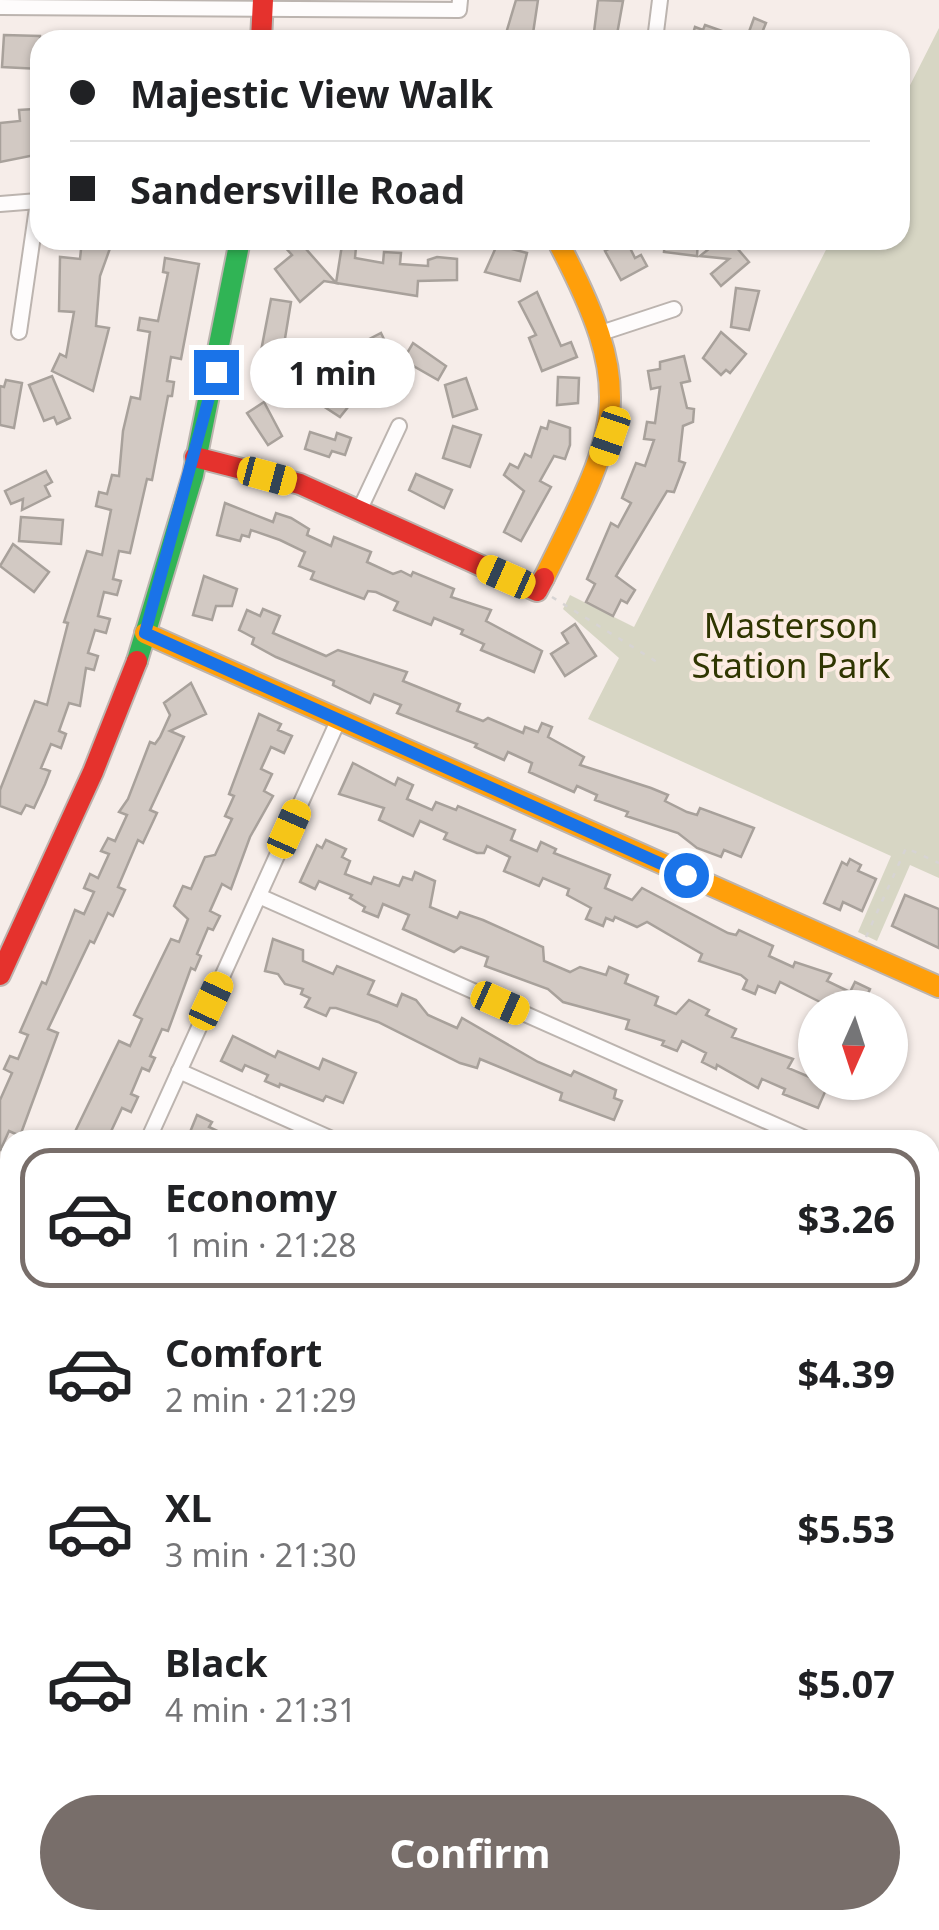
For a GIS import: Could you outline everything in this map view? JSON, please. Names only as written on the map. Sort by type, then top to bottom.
[{"type":"street","points":[[0,7],[263,5],[458,10],[460,0]]},
{"type":"street","points":[[657,30],[660,0]]},
{"type":"street","points":[[262,30],[263,5]]},
{"type":"street","points":[[0,204],[30,202]]},
{"type":"street","points":[[19,332],[31,250]]},
{"type":"street","points":[[0,974],[8,935],[108,734],[145,633],[195,457],[238,250]]},
{"type":"street","points":[[195,457],[300,484],[537,591],[610,436],[615,384],[604,332],[562,250]]},
{"type":"street","points":[[604,332],[674,308]]},
{"type":"street","points":[[359,512],[399,426]]},
{"type":"street","points":[[145,633],[939,987]]},
{"type":"street","points":[[152,1130],[338,722]]},
{"type":"street","points":[[258,896],[786,1130]]},
{"type":"street","points":[[179,1071],[312,1130]]},
{"type":"path","points":[[537,591],[562,601],[657,662]]},
{"type":"path","points":[[860,952],[906,848],[939,864]]},
{"type":"green space","name":"Masterson Station Park","points":[[939,28],[939,878],[910,865],[877,941],[858,932],[891,856],[588,719],[619,658],[563,609],[570,595],[634,627],[826,250],[910,250],[910,85]]},
{"type":"building","points":[[516,0],[538,0],[534,30],[507,30]]},
{"type":"building","points":[[598,0],[623,1],[618,30],[594,30]]},
{"type":"building","points":[[754,18],[766,23],[763,30],[750,30]]},
{"type":"building","points":[[4,35],[30,36],[30,68],[2,67]]},
{"type":"building","points":[[30,109],[30,156],[0,162],[0,123],[20,121],[19,110]]},
{"type":"building","points":[[81,250],[109,250],[100,276],[96,326],[109,328],[93,391],[52,371],[60,354],[66,357],[74,312],[59,311],[60,257],[80,259]]},
{"type":"building","points":[[288,250],[307,250],[336,283],[324,281],[300,302],[275,269],[292,255]]},
{"type":"building","points":[[341,250],[356,250],[355,258],[383,263],[384,252],[401,253],[400,264],[428,266],[428,260],[437,257],[457,259],[457,280],[418,281],[417,296],[336,283]]},
{"type":"building","points":[[495,250],[527,253],[520,281],[485,272]]},
{"type":"building","points":[[631,250],[635,258],[641,255],[647,266],[621,280],[605,251]]},
{"type":"building","points":[[664,250],[697,250],[697,256]]},
{"type":"building","points":[[708,250],[739,250],[749,262],[721,286],[711,274],[729,259],[700,256]]},
{"type":"building","points":[[165,258],[199,264],[181,359],[171,357],[167,381],[174,382],[172,396],[168,396],[152,480],[147,479],[130,553],[119,551],[113,579],[121,581],[117,595],[104,592],[98,616],[110,619],[106,633],[95,630],[88,653],[98,656],[94,670],[86,668],[80,706],[69,703],[59,731],[66,734],[61,748],[51,744],[41,768],[50,771],[45,784],[34,808],[26,805],[21,814],[0,806],[0,790],[35,701],[47,705],[68,623],[64,622],[87,551],[102,555],[111,510],[96,506],[99,492],[107,494],[112,475],[119,476],[123,431],[131,397],[140,399],[150,332],[138,330],[140,318],[158,321],[168,273],[163,272]]},
{"type":"building","points":[[736,288],[759,291],[749,330],[731,327]]},
{"type":"building","points":[[537,292],[561,346],[571,342],[577,357],[542,371],[529,338],[536,335],[519,302]]},
{"type":"building","points":[[271,299],[291,302],[278,381],[256,377]]},
{"type":"building","points":[[721,332],[746,354],[730,373],[726,370],[721,375],[703,358]]},
{"type":"building","points":[[381,333],[394,360],[376,369],[380,378],[366,385],[348,350]]},
{"type":"building","points":[[413,343],[446,366],[438,380],[403,360]]},
{"type":"building","points":[[684,356],[690,381],[681,383],[687,408],[694,409],[693,422],[683,426],[679,461],[685,463],[674,492],[667,491],[616,576],[635,590],[627,603],[621,600],[613,616],[586,602],[595,584],[587,579],[611,523],[618,527],[631,503],[622,498],[636,463],[645,466],[654,440],[644,439],[647,422],[655,423],[660,387],[651,389],[648,371],[660,369],[660,362]]},
{"type":"building","points":[[332,374],[360,392],[340,417],[320,404],[320,393]]},
{"type":"building","points":[[52,376],[70,418],[57,424],[54,417],[44,421],[29,385]]},
{"type":"building","points":[[558,377],[579,378],[578,403],[557,405]]},
{"type":"building","points":[[466,378],[477,409],[453,417],[445,385]]},
{"type":"building","points":[[6,380],[22,383],[14,428],[0,425],[0,386],[4,387]]},
{"type":"building","points":[[264,402],[282,436],[268,445],[247,413]]},
{"type":"building","points":[[549,421],[570,428],[570,445],[565,459],[554,456],[540,481],[551,487],[521,541],[504,532],[524,491],[504,475],[510,464],[518,468],[525,454],[531,457],[541,427],[547,429]]},
{"type":"building","points":[[453,426],[481,435],[470,467],[443,458]]},
{"type":"building","points":[[310,432],[335,440],[337,433],[351,438],[345,455],[332,451],[329,457],[305,449]]},
{"type":"building","points":[[46,471],[52,482],[45,486],[50,496],[22,510],[23,499],[11,504],[5,491]]},
{"type":"building","points":[[416,474],[452,490],[444,508],[409,490]]},
{"type":"building","points":[[225,503],[273,522],[276,513],[291,518],[309,529],[307,535],[331,546],[334,537],[371,552],[367,562],[393,574],[401,571],[411,576],[413,572],[454,589],[451,597],[491,610],[486,621],[542,651],[534,672],[481,650],[484,644],[461,634],[463,630],[434,618],[431,625],[394,610],[398,602],[376,592],[368,591],[364,599],[311,579],[314,572],[299,566],[305,552],[280,540],[251,530],[249,537],[242,535],[240,541],[217,535]]},
{"type":"building","points":[[21,517],[63,520],[61,544],[19,541]]},
{"type":"building","points":[[13,544],[49,572],[34,592],[0,566]]},
{"type":"building","points":[[204,576],[237,589],[232,606],[216,606],[212,620],[193,615]]},
{"type":"building","points":[[263,609],[280,616],[273,633],[326,656],[338,650],[407,672],[403,681],[460,704],[457,711],[483,721],[488,718],[523,733],[525,727],[538,732],[542,723],[552,727],[548,737],[584,757],[580,765],[668,795],[665,801],[687,812],[697,815],[700,808],[754,828],[741,857],[724,850],[721,857],[697,848],[678,833],[626,816],[628,812],[595,800],[597,795],[577,786],[574,792],[529,772],[532,763],[508,752],[504,760],[475,747],[477,744],[397,713],[401,705],[374,694],[370,703],[333,685],[334,681],[276,657],[252,644],[254,638],[239,630],[247,610],[260,616]]},
{"type":"building","points":[[575,624],[596,656],[565,676],[551,654],[568,643],[562,633]]},
{"type":"building","points":[[191,683],[206,714],[170,731],[184,737],[150,810],[157,813],[143,843],[138,840],[118,887],[125,890],[113,916],[108,913],[94,943],[90,941],[48,1029],[58,1033],[22,1130],[0,1130],[0,1100],[12,1073],[4,1069],[10,1056],[18,1059],[28,1035],[20,1032],[42,982],[46,984],[75,910],[84,914],[94,892],[84,888],[90,874],[98,878],[109,854],[101,851],[108,838],[115,841],[127,815],[119,812],[150,742],[155,744],[170,715],[164,703]]},
{"type":"building","points":[[259,714],[281,724],[278,730],[292,736],[284,753],[271,747],[261,769],[272,774],[264,791],[273,796],[250,837],[231,889],[222,884],[210,911],[220,916],[213,930],[208,928],[197,954],[201,956],[195,970],[191,968],[168,1031],[162,1029],[150,1056],[155,1058],[149,1071],[142,1068],[131,1094],[138,1097],[131,1112],[122,1108],[112,1130],[76,1130],[119,1041],[130,1046],[142,1019],[134,1015],[171,939],[179,942],[188,919],[174,906],[183,886],[191,889],[205,857],[215,855],[232,819],[225,816],[234,796],[229,794]]},
{"type":"building","points":[[353,763],[395,785],[398,778],[413,785],[407,799],[432,810],[436,802],[456,810],[458,806],[515,830],[511,840],[537,851],[541,842],[556,849],[554,853],[610,875],[605,888],[632,900],[642,888],[728,933],[736,935],[739,930],[773,946],[769,956],[793,967],[795,962],[831,974],[827,981],[846,990],[798,991],[780,982],[775,993],[758,986],[755,994],[743,989],[747,980],[741,975],[699,961],[702,954],[647,922],[637,927],[615,917],[613,921],[606,918],[603,926],[586,919],[591,908],[567,895],[569,889],[543,878],[539,886],[504,871],[510,857],[487,846],[484,853],[477,853],[444,839],[447,833],[420,821],[413,836],[379,820],[384,808],[339,794]]},
{"type":"building","points":[[326,840],[346,849],[342,857],[350,861],[345,874],[371,884],[374,877],[399,886],[403,877],[412,880],[415,872],[435,881],[430,907],[457,918],[460,912],[483,920],[543,947],[544,961],[570,972],[580,967],[606,975],[609,967],[628,975],[625,983],[658,997],[655,1005],[676,1014],[689,1000],[709,1010],[706,1015],[736,1029],[732,1037],[793,1059],[788,1068],[798,1072],[798,1100],[762,1079],[758,1088],[717,1065],[716,1069],[702,1062],[706,1053],[682,1041],[677,1051],[662,1045],[664,1041],[626,1029],[629,1020],[563,1002],[548,989],[485,966],[488,957],[461,947],[454,952],[403,929],[409,915],[383,904],[378,917],[363,911],[365,907],[350,898],[352,895],[319,881],[315,889],[300,882],[317,845],[322,848]]},
{"type":"building","points":[[850,859],[861,865],[858,871],[876,879],[862,911],[843,902],[840,910],[824,903],[842,862],[847,865]]},
{"type":"building","points":[[905,895],[939,909],[939,948],[892,926]]},
{"type":"building","points":[[273,939],[303,950],[303,961],[333,974],[337,966],[374,981],[368,994],[397,1006],[402,994],[416,1000],[428,1015],[457,1028],[462,1018],[538,1062],[571,1076],[574,1071],[616,1090],[614,1098],[622,1101],[614,1120],[560,1100],[562,1093],[480,1059],[477,1068],[460,1063],[378,1022],[336,1008],[330,1008],[326,1016],[305,1007],[310,998],[301,994],[303,989],[285,984],[278,974],[265,971]]},
{"type":"building","points":[[855,982],[870,990],[851,990]]},
{"type":"building","points":[[233,1036],[275,1057],[278,1051],[319,1069],[323,1059],[356,1073],[343,1103],[326,1096],[323,1101],[280,1084],[279,1087],[265,1081],[268,1075],[245,1065],[242,1071],[221,1061]]},
{"type":"building","points":[[798,1100],[821,1100],[818,1108]]},
{"type":"building","points":[[197,1115],[212,1122],[209,1127],[215,1130],[191,1130]]},
{"type":"traffic: fast","points":[[137,661],[193,475],[238,250]]},
{"type":"traffic: slow","points":[[544,578],[589,483],[603,446],[609,411],[609,375],[600,337],[562,250]]},
{"type":"traffic: slow","points":[[145,633],[939,987]]},
{"type":"traffic: jam","points":[[262,30],[263,0]]},
{"type":"traffic: jam","points":[[195,457],[300,484],[537,591],[544,578]]},
{"type":"traffic: jam","points":[[0,975],[93,772],[137,661]]},
{"type":"route","points":[[216,372],[145,633],[686,875]]}]
